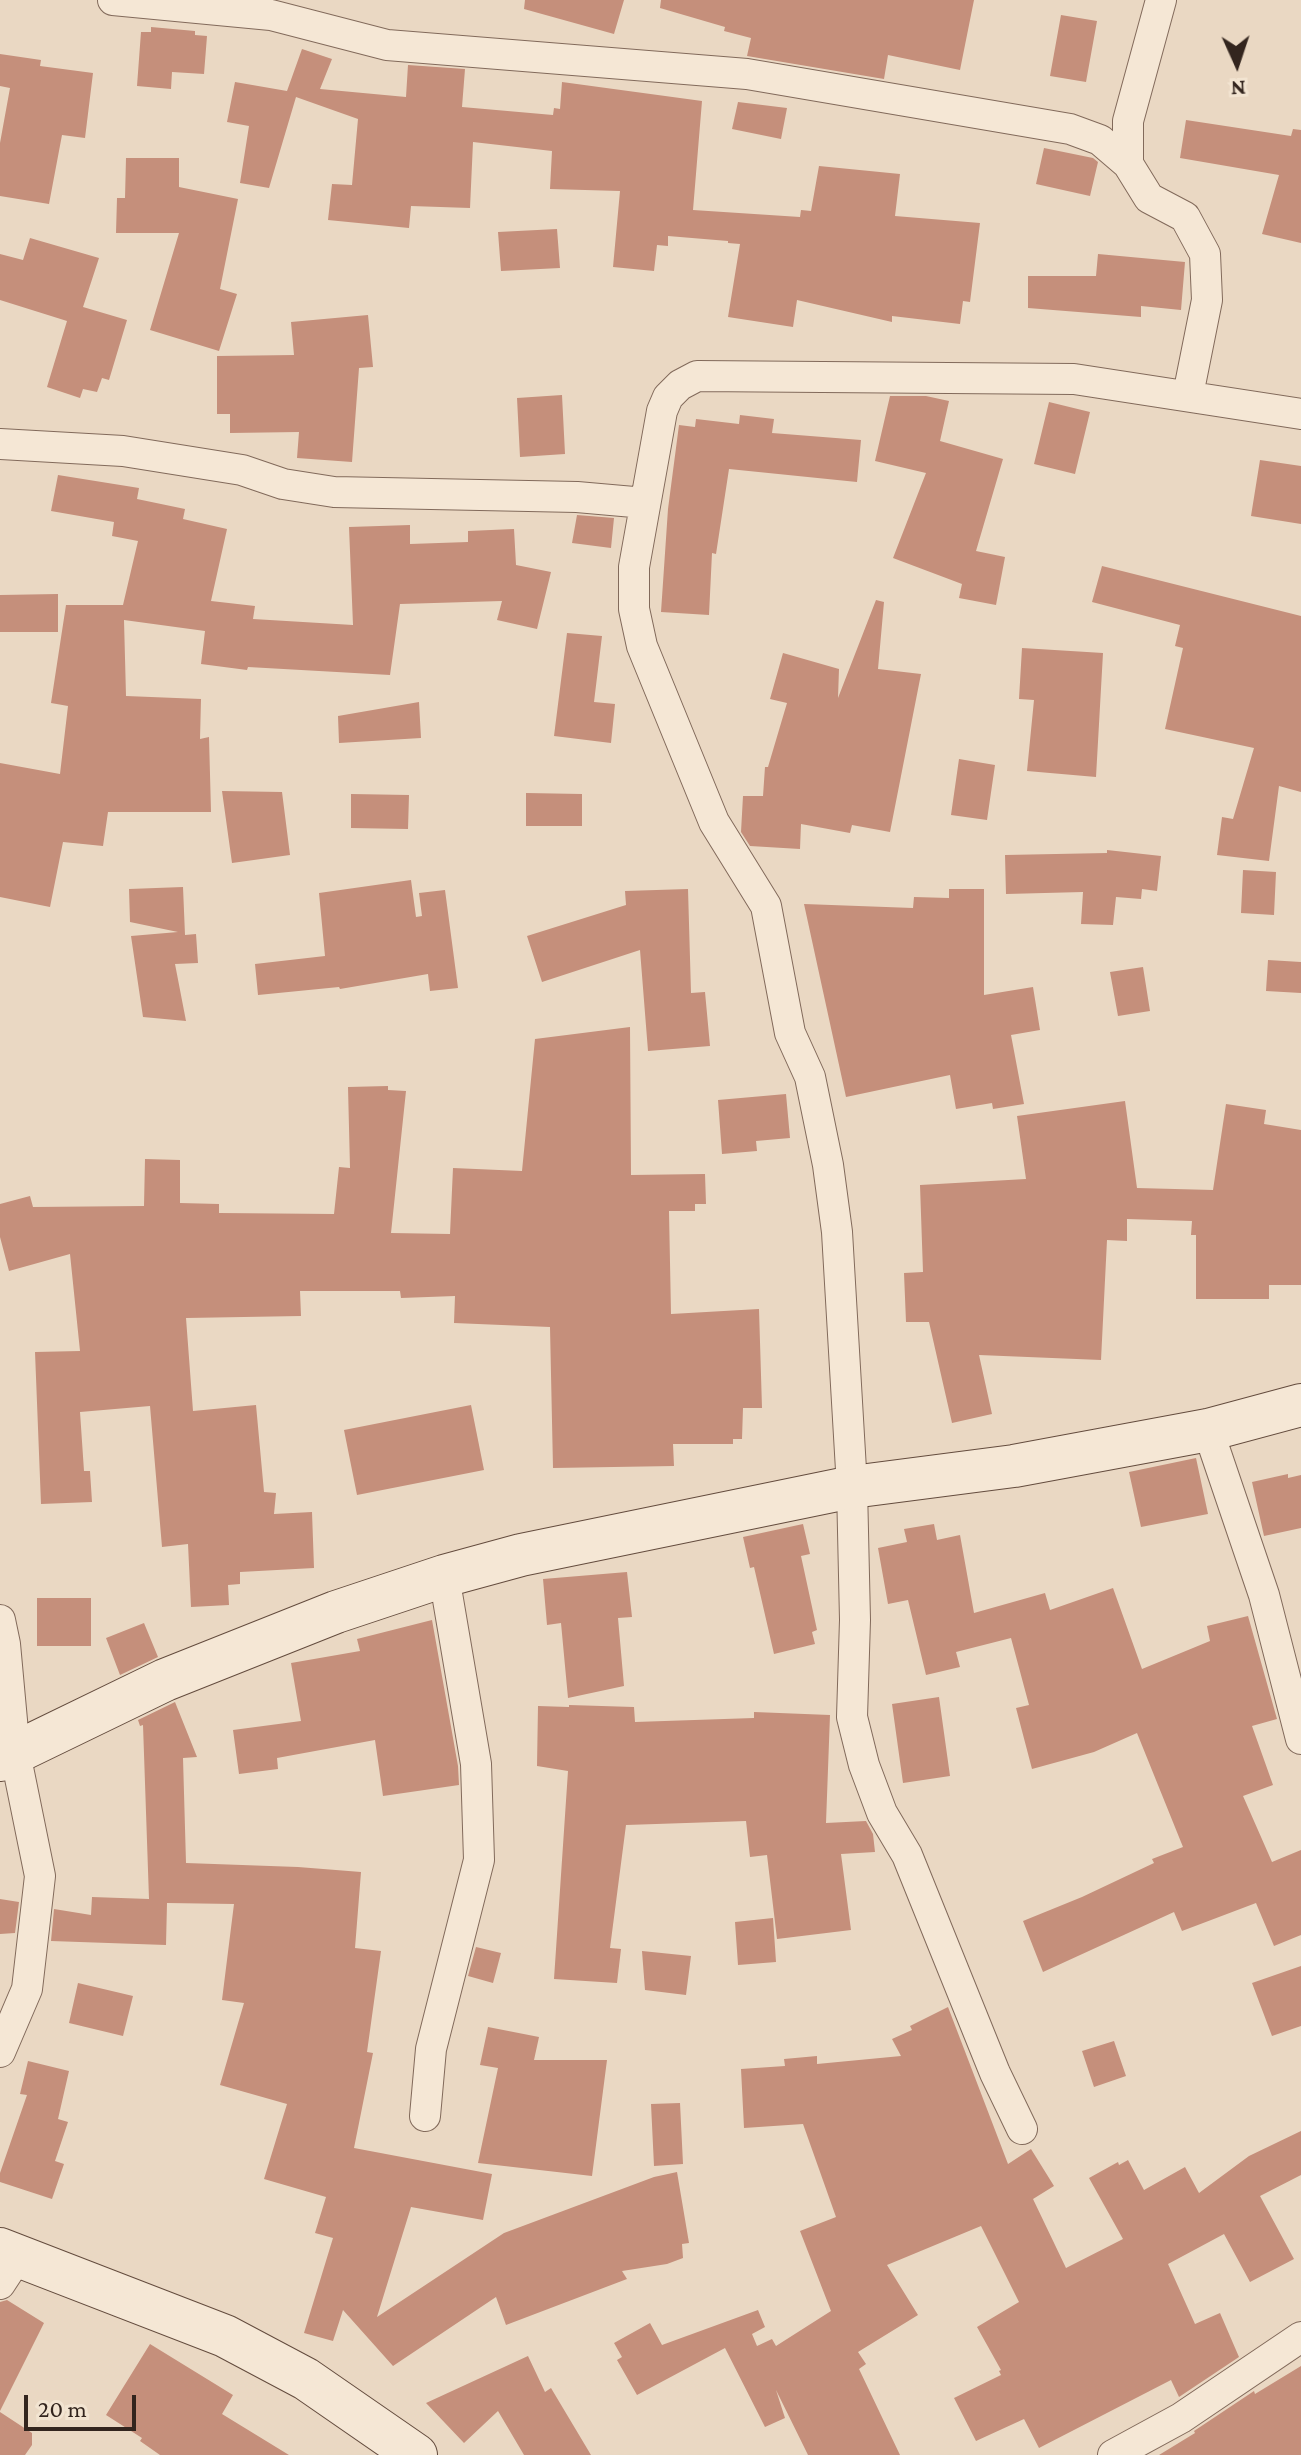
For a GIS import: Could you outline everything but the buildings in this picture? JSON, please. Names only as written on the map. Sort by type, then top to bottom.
[{"type":"street","points":[[113,0],[271,15],[387,45],[747,74],[1070,129],[1100,140],[1128,164],[1149,198],[1185,217],[1205,254],[1207,300],[1188,395]]},
{"type":"street","points":[[1128,164],[1128,121],[1161,0]]},
{"type":"street","points":[[1022,2129],[995,2073],[907,1855],[882,1813],[864,1765],[852,1717],[855,1620],[852,1487],[837,1232],[828,1165],[810,1077],[790,1033],[766,906],[714,822],[642,646],[634,609],[634,567],[662,411],[668,397],[680,385],[697,376],[1074,379],[1301,414]]},
{"type":"street","points":[[0,444],[123,451],[242,470],[283,484],[334,492],[577,497],[645,503]]},
{"type":"street","points":[[8,1757],[165,1680],[336,1612],[444,1576],[521,1555],[852,1487],[1014,1466],[1208,1430],[1301,1405]]},
{"type":"street","points":[[1208,1430],[1264,1595],[1301,1739]]},
{"type":"street","points":[[425,2116],[431,2049],[479,1860],[476,1764],[444,1576]]},
{"type":"street","points":[[0,1620],[5,1644],[8,1757],[40,1876],[27,1989],[0,2052]]},
{"type":"street","points":[[6,2262],[225,2336],[306,2379],[416,2455]]},
{"type":"street","points":[[1113,2455],[1181,2418],[1301,2337]]}]
